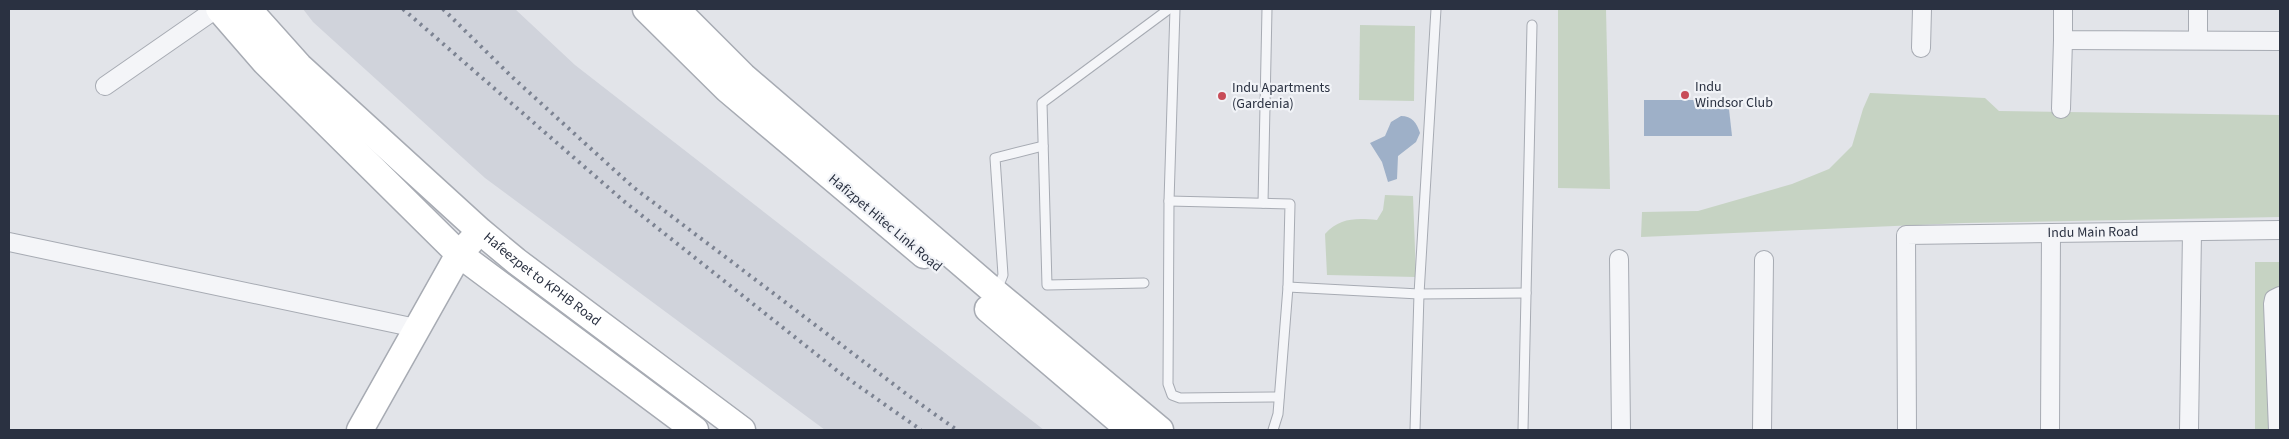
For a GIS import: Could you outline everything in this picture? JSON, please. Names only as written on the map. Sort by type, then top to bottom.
[{"type":"main road","points":[[217,9],[265,62],[459,254],[695,430]]},
{"type":"main road","points":[[248,9],[298,66],[480,231]]},
{"type":"main road","name":"Hafizpet Hitec Link Road","points":[[646,9],[727,89],[1130,430]]},
{"type":"main road","points":[[676,9],[743,76],[996,293],[1160,430]]},
{"type":"main road","name":"Hafeezpet to KPHB Road","points":[[360,430],[459,254],[480,231],[516,261],[742,430]]},
{"type":"street","points":[[104,86],[217,9]]},
{"type":"street","points":[[1921,48],[1922,9]]},
{"type":"street","points":[[2061,109],[2063,9]]},
{"type":"street","points":[[2198,9],[2198,40]]},
{"type":"street","points":[[2063,40],[2280,41]]},
{"type":"street","name":"Indu Main Road","points":[[1907,430],[1906,235],[2280,230]]},
{"type":"street","points":[[2188,430],[2192,232]]},
{"type":"street","points":[[2050,430],[2051,233]]},
{"type":"street","points":[[9,242],[416,328]]},
{"type":"street","points":[[1619,259],[1621,430]]},
{"type":"street","points":[[1762,430],[1764,260]]},
{"type":"street","points":[[2278,430],[2273,304],[2274,299],[2280,296]]},
{"type":"lane","points":[[1144,283],[1047,285],[1042,103],[1169,9]]},
{"type":"lane","points":[[1176,9],[1169,201],[1168,384],[1172,395],[1180,398],[1279,397]]},
{"type":"lane","points":[[1263,203],[1267,9]]},
{"type":"lane","points":[[1415,430],[1419,294],[1436,9]]},
{"type":"lane","points":[[1523,430],[1532,25]]},
{"type":"lane","points":[[996,293],[1003,275],[996,158],[1043,146]]},
{"type":"lane","points":[[1169,201],[1290,204],[1288,287],[1278,414],[1273,430]]},
{"type":"lane","points":[[1288,287],[1419,294],[1526,293]]},
{"type":"shaded area","points":[[303,9],[515,9],[575,65],[1044,430],[825,430],[485,178],[313,22]]},
{"type":"green space","points":[[1558,9],[1606,9],[1610,189],[1558,188]]},
{"type":"green space","points":[[1360,25],[1415,26],[1414,101],[1359,100]]},
{"type":"green space","points":[[1870,93],[1985,98],[1999,111],[2280,115],[2280,217],[1964,223],[1641,237],[1642,212],[1698,211],[1792,184],[1829,169],[1852,146]]},
{"type":"green space","points":[[1385,195],[1413,196],[1416,277],[1327,275],[1325,234],[1336,225],[1348,220],[1377,220],[1383,210]]},
{"type":"green space","points":[[2255,262],[2280,262],[2280,430],[2255,430]]},
{"type":"water","points":[[1644,100],[1728,100],[1732,136],[1644,136]]},
{"type":"water","points":[[1401,116],[1408,117],[1414,121],[1420,133],[1416,142],[1398,156],[1397,179],[1388,182],[1382,162],[1370,143],[1385,136],[1391,122]]},
{"type":"railway","points":[[403,9],[626,203],[840,373],[921,430]]},
{"type":"railway","points":[[443,9],[511,76],[633,187],[909,396],[957,430]]},
{"type":"place","name":"Indu Windsor Club","points":[[1685,95]]},
{"type":"place","name":"Indu Apartments (Gardenia)","points":[[1222,96]]}]
